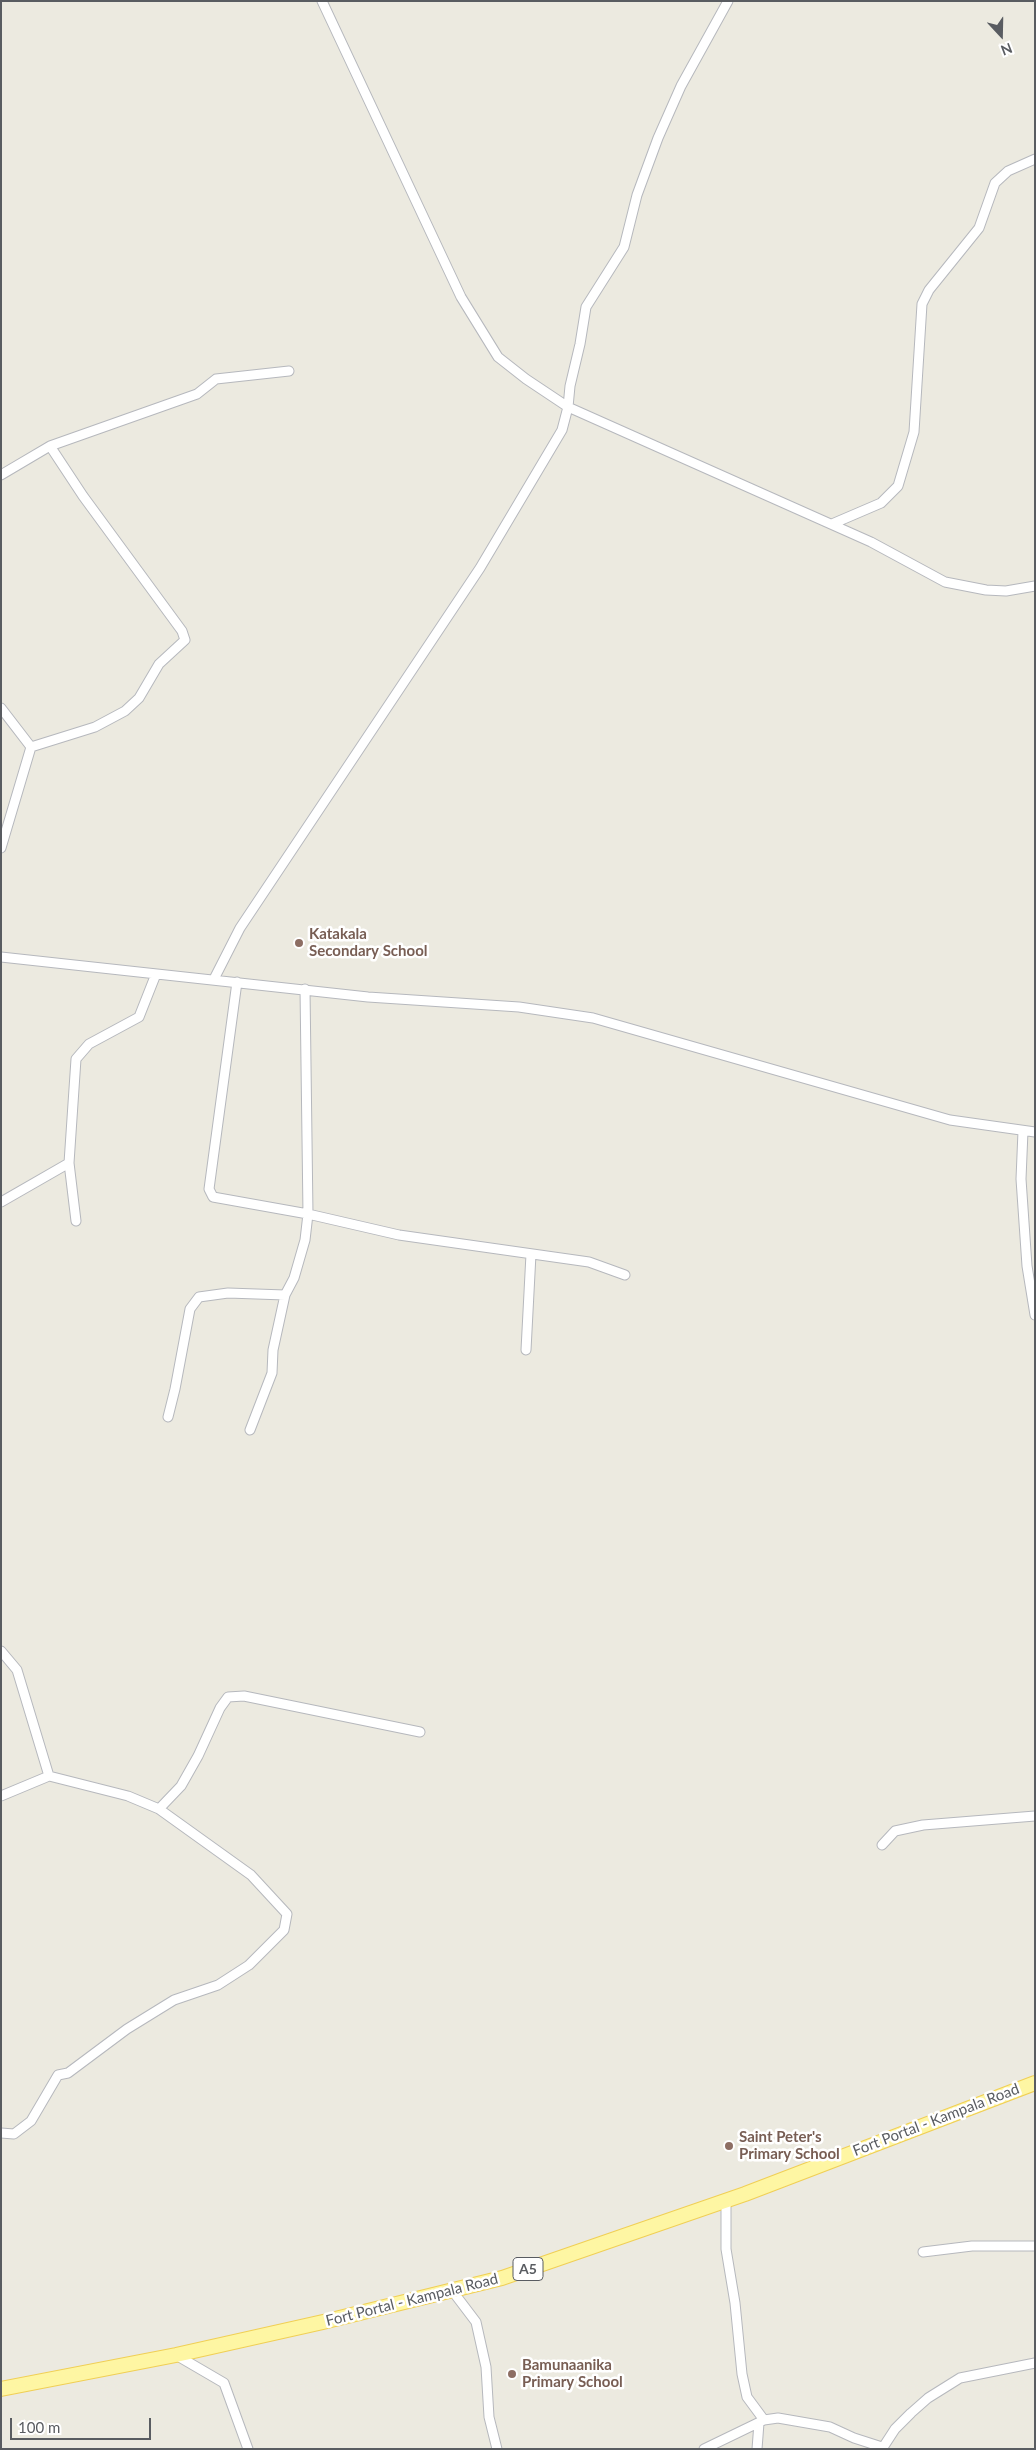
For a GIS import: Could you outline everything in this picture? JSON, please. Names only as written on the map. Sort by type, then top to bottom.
[{"type":"main road","name":"Fort Portal - Kampala Road","points":[[1,2389],[176,2355],[323,2322],[511,2275],[726,2201],[1035,2083]]},
{"type":"street","points":[[322,1],[461,297],[498,357],[526,379],[568,407],[871,542],[945,582],[986,590],[1006,591],[1035,586]]},
{"type":"street","points":[[214,979],[240,928],[480,568],[562,430],[586,307],[624,248],[637,196],[658,138],[681,86],[728,1]]},
{"type":"street","points":[[832,524],[881,503],[898,486],[914,432],[922,304],[928,290],[979,228],[995,183],[1008,171],[1035,159]]},
{"type":"street","points":[[1,474],[50,446],[197,394],[216,379],[289,371]]},
{"type":"street","points":[[31,747],[95,728],[125,711],[139,698],[159,664],[185,640],[182,631],[83,496],[50,446]]},
{"type":"street","points":[[1,708],[31,747]]},
{"type":"street","points":[[1,848],[31,747]]},
{"type":"street","points":[[1,957],[368,996],[519,1007],[593,1018],[950,1120],[1035,1132]]},
{"type":"street","points":[[76,1221],[69,1163],[76,1059],[89,1044],[139,1016],[156,974]]},
{"type":"street","points":[[238,982],[210,1194],[213,1197],[308,1214],[399,1235],[590,1262],[625,1275]]},
{"type":"street","points":[[250,1430],[272,1373],[273,1350],[285,1295],[294,1278],[305,1240],[308,1214],[305,989]]},
{"type":"street","points":[[1023,1131],[1022,1189],[1028,1266],[1035,1315]]},
{"type":"street","points":[[1,1202],[69,1163]]},
{"type":"street","points":[[526,1350],[531,1254]]},
{"type":"street","points":[[168,1416],[176,1389],[190,1309],[199,1298],[235,1293],[285,1295]]},
{"type":"street","points":[[1,1651],[17,1670],[48,1776]]},
{"type":"street","points":[[159,1809],[181,1786],[198,1756],[220,1708],[228,1697],[244,1696],[420,1732]]},
{"type":"street","points":[[1,1796],[48,1776],[128,1796],[159,1809],[250,1875],[287,1914],[284,1930],[250,1965],[218,1985],[174,2000],[128,2029],[68,2073],[58,2075],[31,2121],[14,2134],[1,2133]]},
{"type":"street","points":[[882,1845],[895,1831],[923,1825],[1035,1816]]},
{"type":"street","points":[[726,2201],[726,2249],[735,2303],[742,2374],[747,2396],[761,2421],[757,2449]]},
{"type":"street","points":[[923,2252],[972,2246],[1035,2246]]},
{"type":"street","points":[[451,2289],[476,2322],[486,2366],[488,2417],[497,2449]]},
{"type":"street","points":[[176,2355],[224,2383],[248,2449]]},
{"type":"street","points":[[704,2449],[761,2421],[778,2418],[830,2427],[882,2448],[895,2429],[928,2398],[960,2378],[1035,2363]]},
{"type":"place","name":"Katakala Secondary School","points":[[299,943]]},
{"type":"place","name":"Saint Peter's Primary School","points":[[729,2146]]},
{"type":"place","name":"Bamunaanika Primary School","points":[[512,2374]]}]
